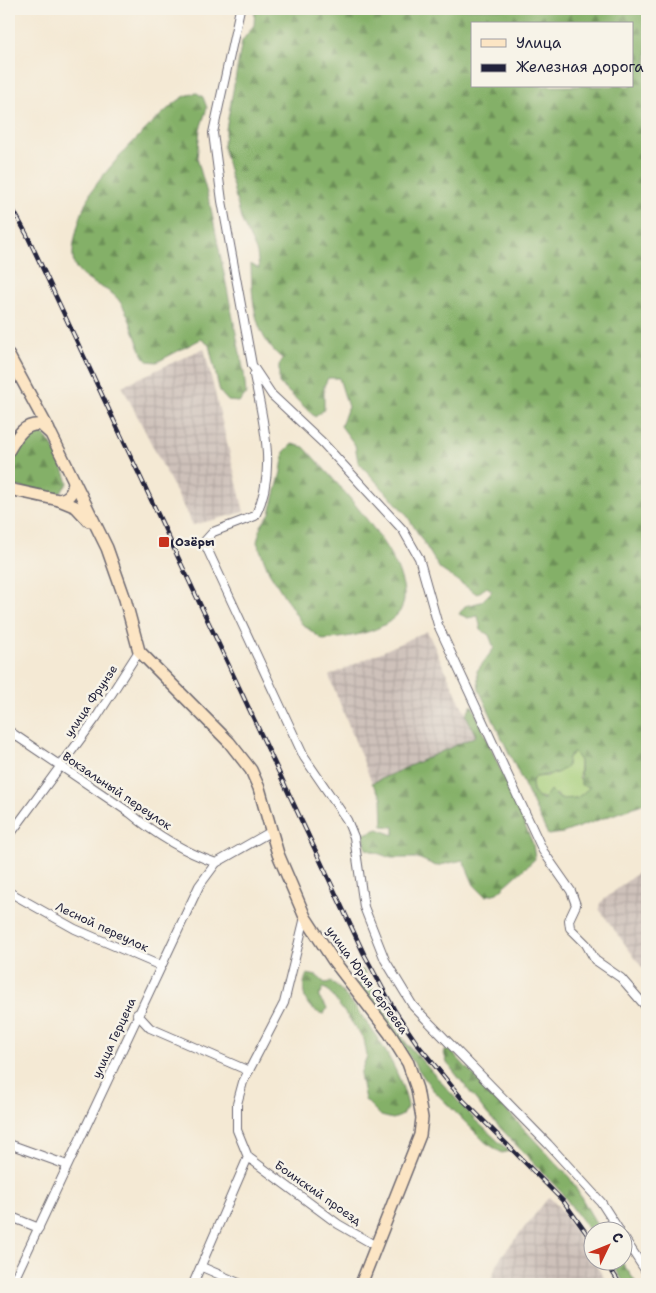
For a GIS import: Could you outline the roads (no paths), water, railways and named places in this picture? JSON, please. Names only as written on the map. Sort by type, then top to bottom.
[{"type":"main road","points":[[9,356],[51,434]]},
{"type":"main road","points":[[9,450],[19,434],[29,426],[41,425],[51,434]]},
{"type":"main road","name":"улица Юрия Сергеева","points":[[51,434],[99,531],[125,599],[139,651],[242,757],[259,788],[278,854],[305,917],[333,960],[390,1034],[408,1063],[417,1089],[422,1118],[420,1135],[361,1284]]},
{"type":"main road","points":[[58,500],[65,498],[72,492],[74,482]]},
{"type":"main road","points":[[10,490],[58,500],[76,507],[99,531]]},
{"type":"street","points":[[240,9],[213,133],[221,192],[252,365],[272,395],[322,442],[403,530],[418,558],[438,625],[543,851],[571,892],[576,905],[569,920],[570,928],[586,944],[595,960],[621,978],[647,1008]]},
{"type":"street","name":"улица Юрия Сергеева","points":[[252,365],[267,448],[267,484],[262,503],[255,516],[213,532],[204,542],[304,757],[347,820],[354,837],[364,907],[385,960],[413,1006],[548,1144],[601,1202],[613,1220]]},
{"type":"street","name":"улица Фрунзе","points":[[9,836],[96,718],[139,651]]},
{"type":"street","name":"Вокзальный переулок","points":[[9,731],[145,825],[193,855],[216,864]]},
{"type":"street","name":"улица Герцена","points":[[12,1284],[137,1014],[199,886],[216,864],[272,831]]},
{"type":"street","name":"Лесной переулок","points":[[9,892],[75,929],[161,966]]},
{"type":"street","points":[[193,1284],[202,1267],[248,1157],[237,1130],[236,1117],[243,1082],[284,1003],[305,917]]},
{"type":"street","points":[[137,1014],[150,1028],[249,1070]]},
{"type":"street","points":[[9,1144],[67,1165]]},
{"type":"street","name":"Боинский проезд","points":[[248,1157],[330,1218],[376,1246]]},
{"type":"street","points":[[9,1216],[39,1228]]},
{"type":"street","points":[[634,1253],[647,1273]]},
{"type":"street","points":[[202,1267],[241,1284]]},
{"type":"railway","points":[[9,202],[27,235],[364,954],[395,1011],[418,1045],[463,1100],[564,1202],[584,1230]]},
{"type":"railway","points":[[611,1270],[620,1284]]},
{"type":"place","name":"Озёры","points":[[164,542]]}]
